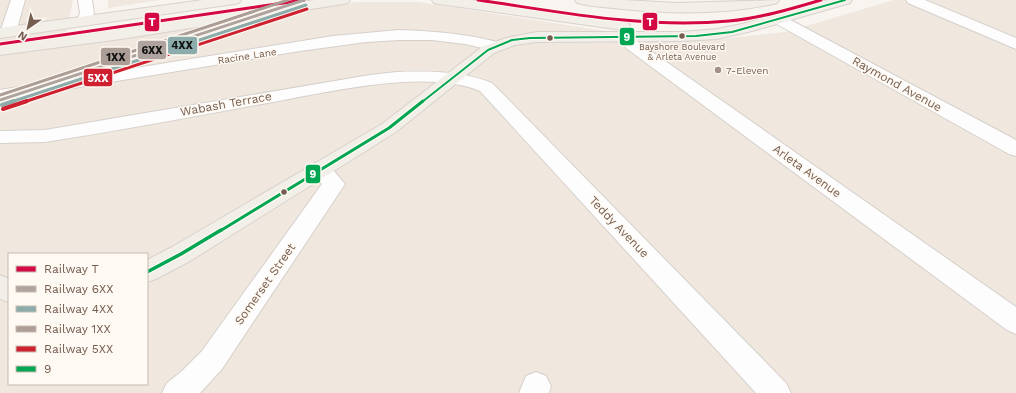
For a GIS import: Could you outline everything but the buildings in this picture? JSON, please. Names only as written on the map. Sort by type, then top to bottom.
[{"type":"main road","points":[[178,7],[203,0]]},
{"type":"main road","points":[[4,32],[234,0]]},
{"type":"main road","points":[[0,50],[114,35],[273,5],[343,0]]},
{"type":"main road","points":[[439,0],[625,31]]},
{"type":"main road","points":[[582,0],[627,5],[702,8],[772,0]]},
{"type":"main road","points":[[148,271],[182,254],[389,128],[488,50],[496,46],[512,40],[625,31],[716,34],[732,32],[845,0]]},
{"type":"main road","points":[[625,31],[623,19],[627,5]]},
{"type":"street","points":[[4,32],[18,0]]},
{"type":"street","points":[[85,0],[87,13],[85,20]]},
{"type":"street","points":[[913,0],[1016,44]]},
{"type":"street","name":"Raymond Avenue","points":[[778,19],[1016,149]]},
{"type":"street","name":"Arleta Avenue","points":[[625,31],[632,45],[1016,322]]},
{"type":"street","name":"Racine Lane","points":[[0,95],[351,40],[412,36],[440,36],[462,38],[496,46]]},
{"type":"street","name":"Wabash Terrace","points":[[0,137],[45,136],[328,86],[370,80],[418,77],[452,79]]},
{"type":"street","name":"Teddy Avenue","points":[[452,79],[476,82],[486,87],[776,393]]},
{"type":"street","name":"Somerset Street","points":[[177,393],[192,381],[212,360],[334,184],[321,169]]},
{"type":"shaded area","points":[[0,0],[73,0],[64,46],[358,2],[418,2],[658,39],[721,39],[786,32],[894,0],[1016,0],[1016,393],[0,393]]},
{"type":"shaded area","points":[[108,0],[160,0],[108,8]]},
{"type":"rail line","name":"1XX","points":[[0,95],[288,0]]},
{"type":"rail line","name":"T","points":[[0,44],[304,0]]},
{"type":"rail line","name":"6XX","points":[[0,100],[304,0]]},
{"type":"rail line","name":"T","points":[[478,0],[603,18],[666,23],[698,23],[752,18],[821,0]]},
{"type":"rail line","name":"4XX","points":[[2,105],[306,5]]},
{"type":"rail line","name":"5XX","points":[[3,109],[307,9]]},
{"type":"transit line","name":"9","points":[[148,271],[181,254],[389,128],[488,50],[512,40],[530,38],[696,36],[732,32],[845,0]]},
{"type":"place","name":"Bayshore Boulevard & Arleta Avenue","points":[[682,36]]},
{"type":"place","name":"7-Eleven","points":[[718,70]]}]
